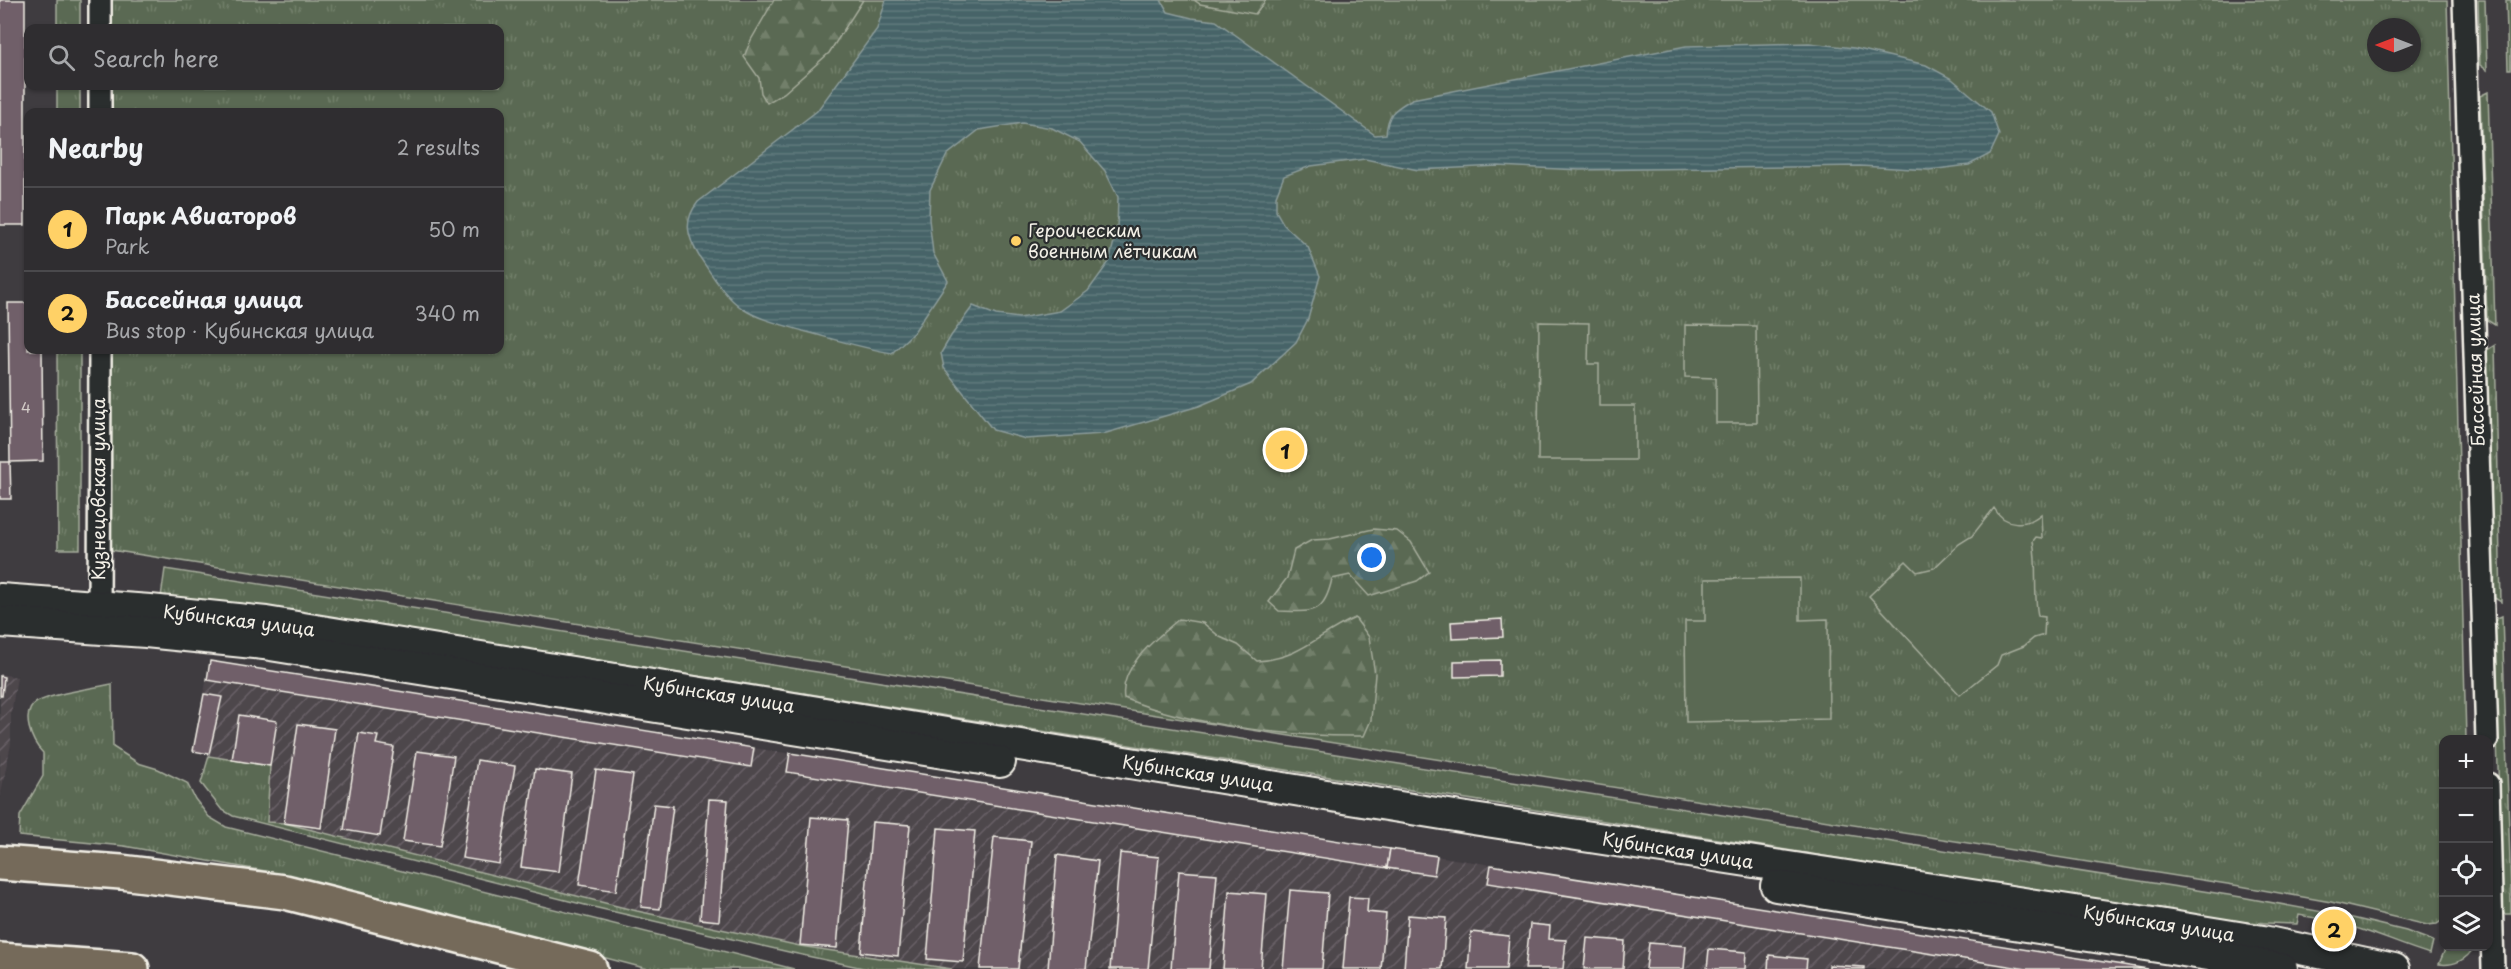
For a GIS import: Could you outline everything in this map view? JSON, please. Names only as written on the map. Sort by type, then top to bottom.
[{"type":"main road","name":"Кубинская улица","points":[[0,599],[99,618],[2227,958],[2282,969]]},
{"type":"main road","name":"Кубинская улица","points":[[0,622],[99,618],[278,624],[1494,822],[2263,941],[2394,969]]},
{"type":"main road","points":[[0,863],[121,872],[285,892],[590,969]]},
{"type":"main road","points":[[0,960],[132,969]]},
{"type":"street","points":[[100,0],[100,24]]},
{"type":"street","name":"Бассейная улица","points":[[2464,0],[2487,735]]},
{"type":"street","points":[[100,90],[100,108]]},
{"type":"street","name":"Кузнецовская улица","points":[[99,354],[99,618]]},
{"type":"street","points":[[2488,789],[2493,969]]},
{"type":"shaded area","points":[[210,661],[2148,969],[952,969],[800,946],[637,911],[284,823],[267,822],[270,766],[222,760],[209,754],[193,751]]},
{"type":"shaded area","points":[[0,674],[17,677],[11,714],[11,744],[0,797]]},
{"type":"green space","points":[[57,0],[80,0],[80,24],[57,24]]},
{"type":"green space","points":[[111,0],[2447,0],[2466,735],[2439,735],[2439,923],[2427,925],[2331,902],[2240,886],[111,550],[111,354],[504,354],[504,108],[111,108],[111,90],[504,90],[504,24],[111,24]]},
{"type":"green space","points":[[774,0],[863,0],[829,53],[784,93],[767,103],[761,93],[759,78],[744,57]]},
{"type":"green space","points":[[1194,0],[1266,0],[1255,14],[1200,4]]},
{"type":"green space","points":[[2478,0],[2485,0],[2487,70],[2480,65]]},
{"type":"green space","points":[[2506,0],[2511,0],[2511,69],[2508,69]]},
{"type":"green space","points":[[57,90],[80,90],[80,108],[57,108]]},
{"type":"green space","points":[[2488,92],[2495,325],[2487,320],[2480,96]]},
{"type":"green space","points":[[1539,322],[1589,323],[1588,364],[1599,364],[1599,406],[1635,406],[1635,460],[1538,460]]},
{"type":"green space","points":[[1685,325],[1756,326],[1757,423],[1716,423],[1716,378],[1685,377]]},
{"type":"green space","points":[[2495,345],[2501,602],[2493,597],[2487,350]]},
{"type":"green space","points":[[57,354],[80,354],[80,549],[58,549]]},
{"type":"green space","points":[[1994,508],[2003,518],[2016,523],[2029,521],[2041,514],[2042,538],[2036,537],[2033,541],[2038,616],[2045,617],[2044,635],[2001,655],[1997,665],[1960,695],[1869,596],[1906,561],[1917,572],[1934,568],[1959,544],[1972,536]]},
{"type":"green space","points":[[1373,529],[1397,531],[1411,542],[1429,572],[1417,581],[1369,596],[1350,575],[1332,579],[1329,591],[1321,605],[1309,611],[1279,611],[1269,602],[1287,578],[1294,550],[1312,540],[1330,539]]},
{"type":"green space","points":[[165,569],[2241,897],[2323,912],[2321,919],[2299,915],[2297,924],[2237,922],[347,620],[161,597]]},
{"type":"green space","points":[[1800,578],[1800,620],[1828,619],[1829,719],[1686,722],[1685,621],[1705,621],[1705,579]]},
{"type":"green space","points":[[2502,616],[2511,914],[2503,914],[2493,620]]},
{"type":"green space","points":[[1355,618],[1369,637],[1375,674],[1371,720],[1364,736],[1274,732],[1210,723],[1151,708],[1124,698],[1124,686],[1133,664],[1179,619],[1203,623],[1220,637],[1238,645],[1257,661],[1273,659],[1298,651]]},
{"type":"green space","points":[[112,684],[113,747],[138,763],[158,769],[187,783],[195,799],[209,817],[226,827],[794,969],[648,969],[293,876],[124,846],[19,836],[20,816],[43,776],[43,753],[29,728],[29,713],[32,707],[37,702],[53,696]]},
{"type":"green space","points":[[209,756],[270,766],[267,822],[284,823],[637,911],[800,946],[952,969],[868,969],[589,906],[233,816],[221,809],[201,783]]},
{"type":"green space","points":[[2332,913],[2406,931],[2433,941],[2430,954],[2330,921]]},
{"type":"green space","points":[[2444,951],[2471,951],[2460,961],[2439,964]]},
{"type":"water","points":[[886,0],[1161,0],[1168,12],[1216,21],[1375,135],[1386,134],[1390,116],[1412,99],[1686,46],[1809,43],[1854,48],[1926,65],[1952,79],[1991,112],[1999,135],[1990,154],[1969,165],[1929,170],[1860,166],[1580,170],[1498,166],[1418,170],[1365,159],[1311,166],[1284,176],[1276,196],[1276,211],[1284,225],[1308,247],[1320,276],[1308,319],[1296,342],[1251,384],[1199,406],[1103,434],[1026,439],[993,430],[944,368],[941,353],[973,306],[996,315],[1019,318],[1060,311],[1088,291],[1109,262],[1117,229],[1118,197],[1105,171],[1080,142],[1052,128],[1022,123],[979,130],[947,155],[930,190],[929,219],[933,253],[948,281],[914,332],[892,353],[780,324],[743,309],[724,292],[699,256],[689,235],[690,216],[698,202],[817,111],[877,29]]},
{"type":"building","points":[[0,0],[25,0],[24,225],[0,225]]},
{"type":"building","points":[[8,303],[24,303],[24,354],[42,354],[43,461],[10,462]]},
{"type":"building","points":[[0,462],[10,462],[11,499],[0,499]]},
{"type":"building","points":[[1502,619],[1503,637],[1452,639],[1451,622]]},
{"type":"building","points":[[1500,660],[1500,676],[1454,677],[1454,661]]},
{"type":"building","points":[[210,661],[754,748],[751,767],[207,680]]},
{"type":"building","points":[[0,676],[4,677],[2,696],[0,696]]},
{"type":"building","points":[[204,694],[222,697],[209,754],[193,751]]},
{"type":"building","points":[[239,715],[277,721],[270,766],[232,760]]},
{"type":"building","points":[[298,724],[335,729],[321,828],[284,823]]},
{"type":"building","points":[[359,733],[378,736],[376,744],[394,747],[380,836],[344,830]]},
{"type":"building","points":[[417,751],[454,756],[440,846],[403,841]]},
{"type":"building","points":[[790,753],[1390,849],[1387,868],[787,772]]},
{"type":"building","points":[[477,760],[515,766],[499,864],[462,858]]},
{"type":"building","points":[[535,769],[572,774],[559,872],[521,867]]},
{"type":"building","points":[[596,770],[633,775],[616,891],[579,885]]},
{"type":"building","points":[[709,799],[728,800],[719,921],[700,919]]},
{"type":"building","points":[[654,804],[673,806],[660,909],[641,907]]},
{"type":"building","points":[[811,817],[848,820],[837,948],[800,945]]},
{"type":"building","points":[[872,822],[910,825],[898,956],[861,952]]},
{"type":"building","points":[[938,828],[975,831],[963,962],[927,959]]},
{"type":"building","points":[[994,837],[1031,841],[1018,969],[980,969]]},
{"type":"building","points":[[1390,849],[1437,856],[1434,875],[1387,868]]},
{"type":"building","points":[[1120,853],[1159,857],[1148,969],[1110,969]]},
{"type":"building","points":[[1057,855],[1098,861],[1086,969],[1048,969]]},
{"type":"building","points":[[1491,865],[2148,969],[2027,969],[1488,883]]},
{"type":"building","points":[[1179,871],[1217,874],[1209,969],[1171,969]]},
{"type":"building","points":[[1290,890],[1328,893],[1322,969],[1283,969]]},
{"type":"building","points":[[1229,891],[1267,894],[1261,969],[1223,969]]},
{"type":"building","points":[[1349,897],[1368,898],[1367,912],[1386,914],[1381,969],[1343,969]]},
{"type":"building","points":[[1408,915],[1446,918],[1442,969],[1404,969]]},
{"type":"building","points":[[1530,924],[1550,926],[1549,939],[1566,940],[1563,969],[1525,969]]},
{"type":"building","points":[[1471,932],[1509,936],[1506,969],[1468,969]]},
{"type":"building","points":[[1587,938],[1625,941],[1623,969],[1584,969]]},
{"type":"building","points":[[1649,943],[1686,946],[1684,969],[1646,969]]},
{"type":"building","points":[[1709,949],[1746,952],[1745,969],[1707,969]]},
{"type":"building","points":[[1769,955],[1807,959],[1806,969],[1768,969]]},
{"type":"building","points":[[1829,965],[1864,967],[1864,969],[1829,969]]},
{"type":"place","name":"Героическим военным лётчикам","points":[[1016,241]]},
{"type":"place","name":"Парк Авиаторов","points":[[1285,450]]},
{"type":"place","name":"Бассейная улица","points":[[2334,929]]}]
